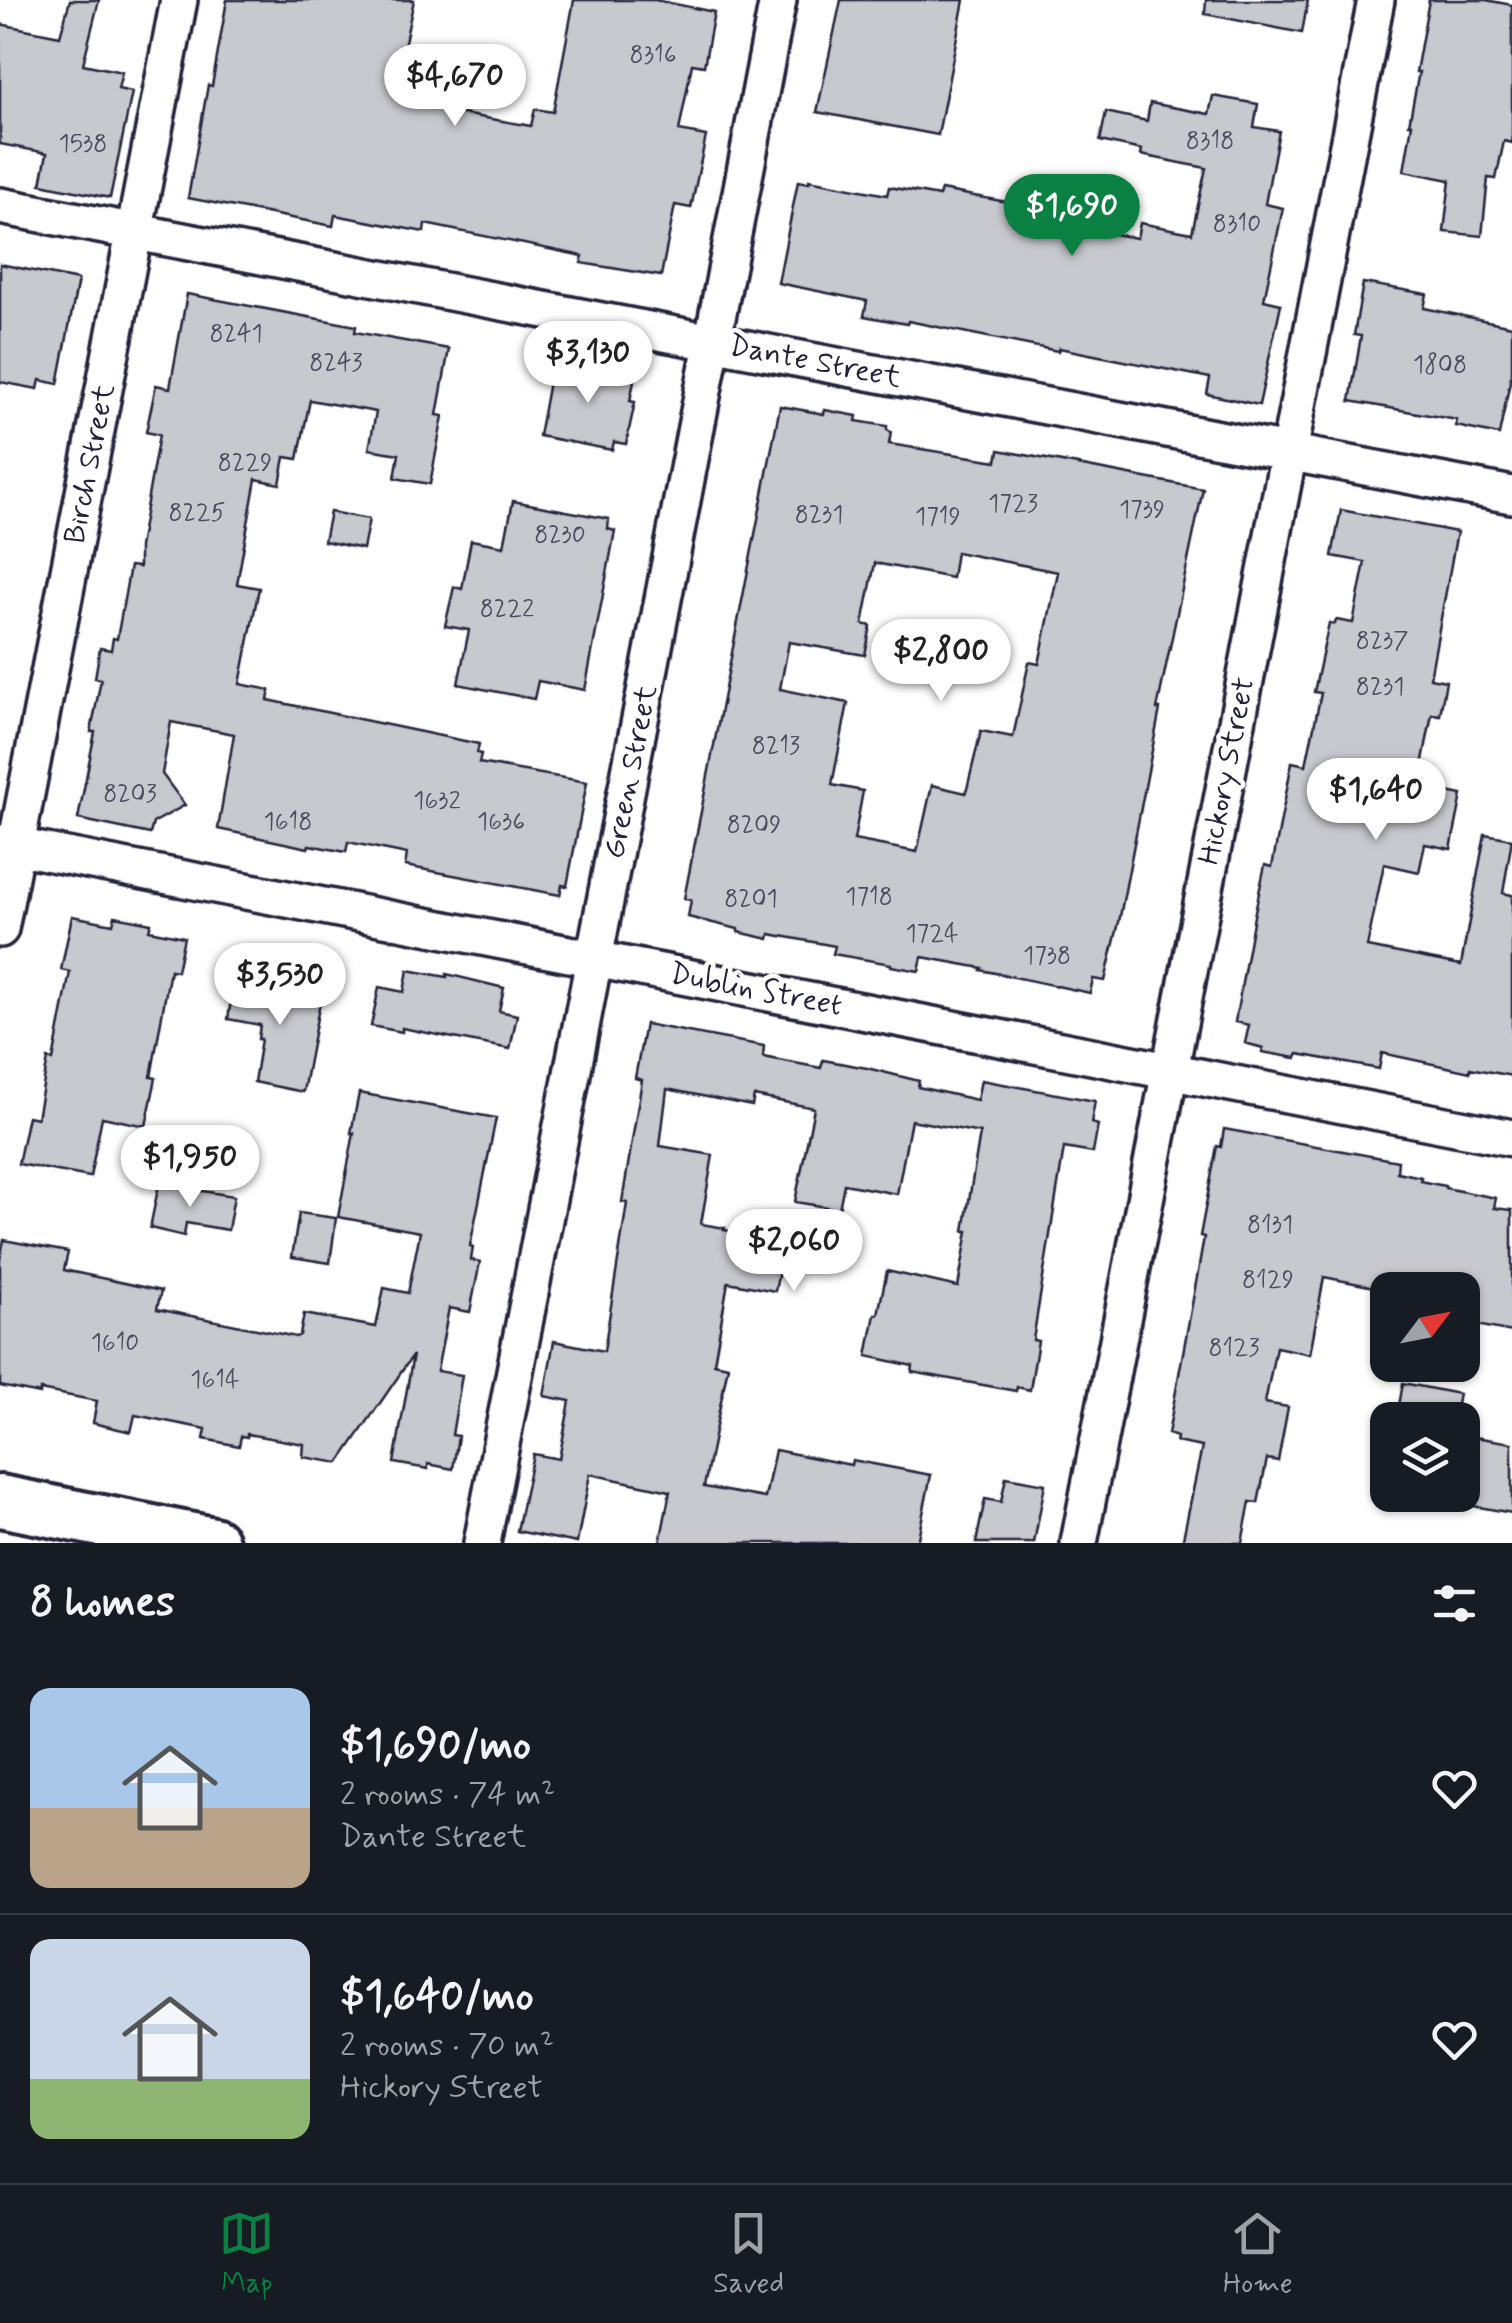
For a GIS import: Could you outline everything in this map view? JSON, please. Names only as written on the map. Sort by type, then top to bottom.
[{"type":"main road","points":[[0,1501],[213,1543]]},
{"type":"street","name":"Birch Street","points":[[0,928],[8,845],[179,0]]},
{"type":"street","name":"Green Street","points":[[482,1543],[778,0]]},
{"type":"street","name":"Hickory Street","points":[[1079,1543],[1376,0]]},
{"type":"street","name":"Dante Street","points":[[0,206],[1512,494]]},
{"type":"street","name":"Dublin Street","points":[[8,845],[1512,1138]]},
{"type":"building","points":[[70,0],[99,0],[83,64],[122,72],[118,89],[132,92],[110,198],[41,184],[47,153],[0,144],[0,24],[60,36]]},
{"type":"building","points":[[227,0],[414,0],[403,51],[412,53],[412,57],[460,67],[451,112],[531,126],[535,109],[553,112],[574,0],[655,0],[714,12],[704,66],[692,64],[679,131],[706,136],[691,208],[675,205],[661,276],[581,263],[583,256],[425,224],[424,232],[335,215],[333,226],[188,198]]},
{"type":"building","points":[[841,0],[964,0],[938,135],[817,112]]},
{"type":"building","points":[[1206,0],[1308,0],[1302,33],[1205,14]]},
{"type":"building","points":[[1429,0],[1486,0],[1512,5],[1512,143],[1504,141],[1496,179],[1488,178],[1482,236],[1444,232],[1450,180],[1404,171]]},
{"type":"building","points":[[1213,96],[1258,104],[1254,127],[1279,131],[1265,204],[1283,208],[1264,300],[1281,304],[1259,405],[1207,394],[1210,378],[864,316],[867,301],[778,283],[798,181],[887,195],[889,187],[939,196],[941,190],[1040,208],[1041,204],[1082,212],[1079,228],[1137,238],[1140,223],[1192,233],[1206,168],[1141,155],[1142,150],[1100,141],[1106,112],[1147,121],[1150,103],[1209,114]]},
{"type":"building","points":[[0,264],[78,280],[58,384],[40,380],[38,389],[0,382]]},
{"type":"building","points":[[1363,283],[1427,294],[1424,308],[1512,326],[1512,372],[1499,435],[1456,426],[1457,420],[1350,401],[1361,336],[1354,335]]},
{"type":"building","points":[[187,294],[356,326],[355,332],[449,349],[437,415],[443,416],[430,484],[395,478],[399,454],[369,449],[376,412],[310,400],[298,459],[285,457],[280,484],[256,479],[237,584],[259,588],[240,684],[270,690],[268,700],[479,744],[479,763],[587,782],[567,886],[562,885],[560,895],[405,866],[407,854],[348,842],[346,852],[218,829],[234,734],[171,722],[162,774],[185,805],[153,823],[150,834],[78,819],[95,732],[91,732],[101,679],[95,678],[100,648],[111,650],[113,638],[117,639],[130,566],[139,567],[159,435],[146,432],[156,385],[170,388]]},
{"type":"building","points":[[553,360],[635,376],[630,401],[635,402],[626,444],[614,442],[612,450],[539,436]]},
{"type":"building","points":[[780,406],[824,414],[825,410],[887,426],[891,432],[889,444],[997,461],[999,450],[1203,489],[1157,709],[1119,922],[1105,981],[1093,979],[1090,993],[922,957],[919,971],[833,954],[835,946],[770,934],[769,939],[688,917],[691,900],[684,899]],"holes":[[[956,552],[1058,572],[1039,664],[1029,662],[1013,737],[981,731],[966,793],[932,785],[917,852],[854,840],[863,791],[832,785],[848,703],[780,689],[789,642],[865,655],[871,626],[863,624],[875,563],[952,578]]]},
{"type":"building","points":[[513,501],[609,519],[608,529],[615,531],[585,690],[538,681],[534,699],[458,684],[469,630],[445,626],[454,587],[462,589],[471,540],[504,546]]},
{"type":"building","points":[[1341,510],[1457,532],[1430,678],[1446,681],[1440,715],[1432,714],[1418,786],[1462,795],[1451,849],[1425,844],[1419,872],[1384,864],[1367,947],[1461,965],[1485,834],[1512,839],[1503,893],[1512,895],[1512,1076],[1470,1068],[1470,1072],[1382,1053],[1379,1069],[1298,1054],[1296,1058],[1262,1052],[1263,1048],[1245,1043],[1249,1025],[1235,1022],[1265,865],[1272,867],[1292,762],[1306,765],[1321,693],[1314,692],[1329,623],[1353,623],[1365,562],[1332,556]]},
{"type":"building","points":[[330,512],[369,519],[363,549],[324,541]]},
{"type":"building","points":[[72,916],[113,924],[115,916],[151,923],[149,930],[184,937],[177,971],[170,970],[146,1126],[102,1117],[90,1177],[18,1164],[28,1116],[37,1118],[48,1059],[53,1060],[70,972],[61,970]]},
{"type":"building","points":[[408,970],[447,974],[504,988],[499,1011],[517,1015],[510,1049],[402,1028],[402,1032],[371,1026],[379,987],[404,992]]},
{"type":"building","points":[[272,976],[323,986],[303,1092],[254,1082],[260,1025],[228,1019],[234,982],[270,988]]},
{"type":"building","points":[[645,1024],[764,1046],[763,1057],[821,1068],[823,1060],[867,1068],[919,1081],[918,1087],[977,1100],[981,1080],[1095,1101],[1091,1123],[1098,1125],[1093,1153],[1064,1148],[1033,1340],[1038,1341],[1030,1390],[1017,1387],[1016,1391],[912,1372],[913,1366],[867,1356],[887,1271],[958,1287],[980,1133],[911,1120],[897,1194],[844,1184],[839,1209],[795,1202],[814,1108],[754,1096],[752,1106],[667,1089],[660,1146],[713,1155],[701,1224],[784,1247],[775,1291],[728,1282],[714,1363],[728,1366],[704,1487],[765,1498],[775,1450],[931,1475],[917,1543],[660,1543],[670,1491],[590,1474],[577,1543],[517,1531],[533,1454],[559,1459],[570,1401],[544,1396],[554,1341],[604,1351],[627,1203],[622,1202],[642,1080],[635,1078]]},
{"type":"building","points":[[359,1093],[496,1118],[470,1246],[471,1260],[480,1262],[470,1312],[449,1308],[437,1371],[462,1375],[452,1435],[458,1436],[453,1469],[394,1463],[413,1355],[339,1463],[303,1457],[304,1444],[247,1434],[241,1436],[239,1446],[204,1439],[206,1429],[135,1415],[131,1432],[93,1423],[97,1401],[0,1386],[0,1259],[4,1240],[68,1252],[64,1270],[161,1291],[157,1309],[296,1337],[300,1335],[304,1314],[376,1327],[384,1288],[408,1293],[420,1232],[338,1217]]},
{"type":"building","points":[[1224,1129],[1398,1161],[1397,1172],[1421,1177],[1420,1181],[1496,1198],[1494,1208],[1512,1210],[1512,1332],[1480,1326],[1480,1272],[1370,1272],[1370,1286],[1324,1277],[1310,1354],[1276,1347],[1265,1403],[1288,1407],[1278,1461],[1267,1459],[1258,1503],[1250,1502],[1242,1543],[1182,1543],[1202,1447],[1176,1442],[1177,1437],[1168,1434],[1204,1237],[1200,1236],[1217,1146],[1221,1147]]},
{"type":"building","points":[[159,1184],[234,1196],[228,1230],[186,1223],[184,1236],[150,1228]]},
{"type":"building","points":[[299,1213],[336,1218],[330,1263],[292,1257]]},
{"type":"building","points":[[1403,1383],[1459,1394],[1457,1402],[1400,1402]]},
{"type":"building","points":[[1480,1438],[1512,1443],[1512,1513],[1480,1507]]},
{"type":"building","points":[[1006,1477],[1045,1484],[1034,1543],[976,1543],[985,1499],[1001,1502]]}]
